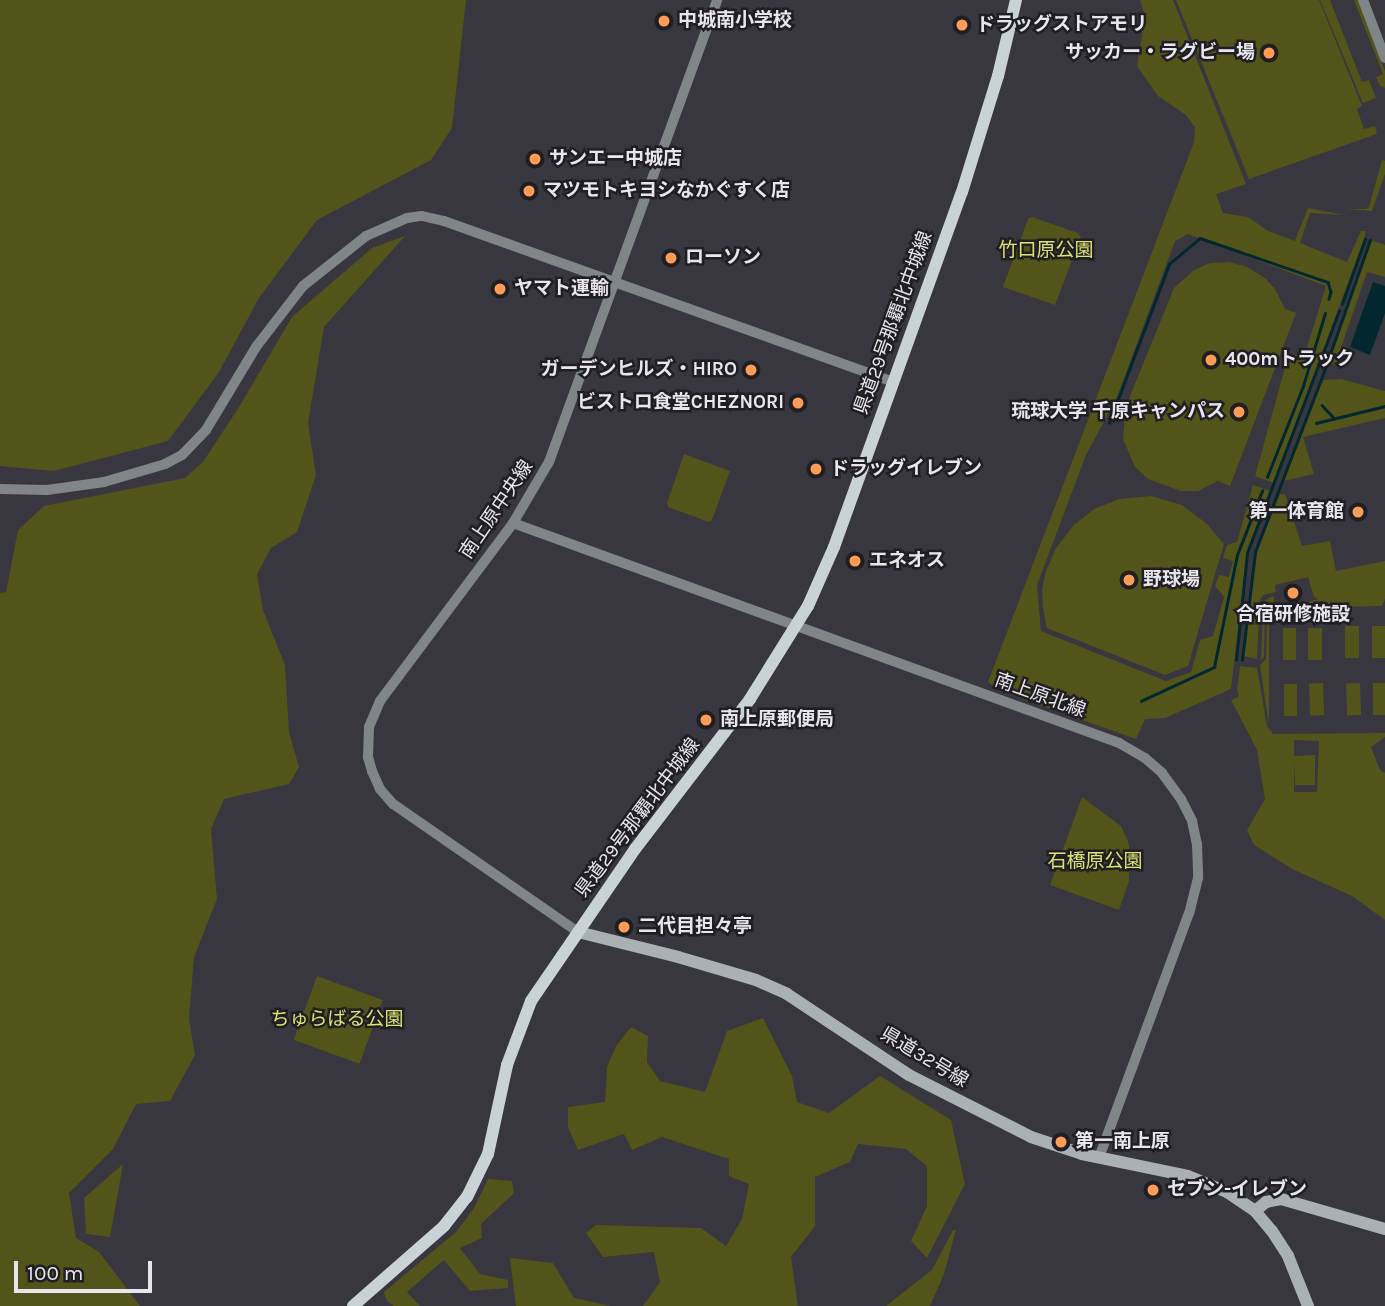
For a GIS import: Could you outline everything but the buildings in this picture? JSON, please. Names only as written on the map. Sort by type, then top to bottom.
[{"type":"main road","name":"県道29号那覇北中城線","points":[[352,1306],[444,1226],[473,1187],[488,1154],[508,1065],[523,1017],[635,849],[750,699],[798,625],[834,547],[962,192],[998,76],[1016,0]]},
{"type":"main road","name":"県道32号線","points":[[578,932],[756,980],[787,994],[909,1075],[1031,1137],[1100,1157],[1204,1181],[1227,1192],[1255,1211],[1281,1243],[1308,1306]]},
{"type":"main road","points":[[1255,1211],[1266,1202],[1281,1199],[1385,1229]]},
{"type":"street","name":"南上原中央線","points":[[578,932],[393,804],[380,789],[368,757],[369,727],[380,701],[513,523],[538,484],[559,440],[717,0]]},
{"type":"street","points":[[1363,0],[1385,58]]},
{"type":"street","points":[[0,489],[47,490],[104,482],[165,464],[181,455],[206,430],[256,347],[303,286],[366,236],[407,218],[422,216],[446,222],[892,381]]},
{"type":"street","name":"南上原北線","points":[[513,523],[1128,747],[1153,764],[1181,799],[1197,844],[1196,887],[1100,1157]]},
{"type":"green space","points":[[0,0],[466,0],[452,128],[431,160],[317,220],[259,298],[219,372],[168,441],[54,471],[0,466]]},
{"type":"green space","points":[[1140,0],[1173,0],[1246,184],[1216,194],[1223,213],[1248,217],[1268,231],[1295,241],[1308,208],[1344,215],[1310,213],[1300,243],[1347,262],[1361,231],[1365,231],[1365,237],[1274,483],[1255,476],[1289,353],[1304,357],[1326,286],[1188,234],[1175,241],[1117,397],[1086,455],[1037,585],[1041,631],[1166,681],[1191,672],[1200,640],[1213,636],[1224,597],[1215,586],[1219,575],[1229,577],[1233,561],[1223,558],[1227,545],[1237,542],[1253,485],[1270,491],[1247,551],[1231,689],[1165,718],[1145,719],[1136,739],[1000,691],[988,682],[1194,142],[1195,127],[1186,115],[1158,96],[1137,66],[1145,16]]},
{"type":"green space","name":"サッカー・ラグビー場","points":[[1176,0],[1319,0],[1362,106],[1357,109],[1364,129],[1375,126],[1377,134],[1249,179]]},
{"type":"green space","points":[[1320,0],[1330,0],[1362,82],[1369,80],[1376,98],[1363,103]]},
{"type":"green space","points":[[1354,0],[1358,0],[1385,71],[1385,88],[1380,86],[1376,77],[1383,74]]},
{"type":"green space","points":[[1382,160],[1385,161],[1385,174],[1372,211],[1345,209],[1369,207]]},
{"type":"green space","name":"竹口原公園","points":[[1032,217],[1078,233],[1081,237],[1055,305],[1003,287],[1028,219]]},
{"type":"green space","points":[[405,236],[324,327],[308,423],[316,475],[297,532],[271,548],[257,574],[263,610],[285,665],[289,732],[299,767],[289,784],[224,799],[211,829],[217,899],[194,957],[189,1019],[195,1055],[170,1101],[136,1104],[113,1149],[69,1193],[76,1238],[99,1252],[140,1306],[0,1306],[0,593],[6,592],[18,530],[44,506],[185,478],[203,462],[292,317],[372,248]]},
{"type":"green space","points":[[1370,240],[1385,245],[1385,277],[1367,272],[1335,365],[1328,363]]},
{"type":"green space","name":"400mトラック","points":[[1229,262],[1247,267],[1265,278],[1275,289],[1285,309],[1296,313],[1230,486],[1218,481],[1198,491],[1181,491],[1148,479],[1135,467],[1123,439],[1126,406],[1174,288],[1194,270],[1210,263]]},
{"type":"green space","points":[[1341,379],[1385,391],[1385,418],[1303,437],[1314,474],[1284,481],[1319,387],[1324,380]]},
{"type":"green space","points":[[684,454],[730,471],[709,522],[668,507],[667,503]]},
{"type":"green space","points":[[1280,494],[1285,494],[1302,546],[1330,541],[1336,571],[1385,561],[1385,599],[1382,606],[1332,605],[1332,614],[1269,616],[1269,725],[1260,665],[1266,659],[1267,616],[1279,609],[1319,599],[1314,597],[1308,577],[1275,585],[1276,592],[1263,595],[1260,600],[1257,659],[1243,656],[1257,551]]},
{"type":"green space","name":"野球場","points":[[1151,496],[1182,505],[1207,524],[1224,544],[1188,666],[1165,675],[1047,628],[1043,609],[1042,589],[1046,571],[1056,548],[1074,525],[1094,509],[1119,499]]},
{"type":"green space","points":[[1273,596],[1276,606],[1265,614],[1264,656],[1261,661],[1263,602]]},
{"type":"green space","points":[[1345,626],[1359,626],[1359,658],[1345,658]]},
{"type":"green space","points":[[1372,626],[1385,626],[1385,658],[1372,658]]},
{"type":"green space","points":[[1283,628],[1296,628],[1296,660],[1283,660]]},
{"type":"green space","points":[[1308,628],[1322,628],[1322,660],[1308,660]]},
{"type":"green space","points":[[1240,666],[1257,668],[1267,726],[1273,734],[1385,733],[1385,737],[1371,747],[1380,770],[1385,773],[1385,920],[1352,896],[1292,869],[1254,845],[1247,830],[1265,799],[1257,750],[1231,700],[1239,697],[1237,690]],"holes":[[[1294,740],[1319,741],[1317,792],[1294,792],[1294,761],[1295,785],[1315,785],[1315,755],[1294,756]]]},
{"type":"green space","points":[[1309,683],[1323,683],[1324,715],[1310,715]]},
{"type":"green space","points":[[1346,683],[1360,683],[1361,715],[1347,715]]},
{"type":"green space","points":[[1373,683],[1385,683],[1385,715],[1373,715]]},
{"type":"green space","points":[[1284,684],[1297,684],[1297,716],[1284,716]]},
{"type":"green space","name":"石橋原公園","points":[[1082,797],[1121,826],[1129,844],[1129,881],[1119,910],[1050,885]]},
{"type":"green space","name":"ちゅらばる公園","points":[[317,976],[383,1000],[360,1064],[294,1040]]},
{"type":"green space","points":[[763,1018],[792,1076],[797,1102],[829,1113],[880,1076],[951,1120],[965,1184],[927,1258],[911,1241],[927,1206],[927,1166],[906,1149],[858,1144],[850,1162],[815,1177],[815,1226],[791,1257],[798,1306],[643,1306],[660,1282],[654,1252],[603,1257],[586,1233],[596,1225],[701,1228],[726,1246],[742,1219],[749,1184],[729,1176],[729,1159],[662,1137],[632,1150],[624,1134],[578,1150],[568,1127],[568,1107],[605,1102],[607,1067],[616,1046],[631,1027],[648,1036],[647,1062],[660,1081],[705,1092],[727,1031]]},
{"type":"green space","points":[[123,1164],[110,1237],[86,1234],[84,1198]]},
{"type":"green space","points":[[488,1179],[512,1181],[514,1193],[481,1224],[482,1238],[460,1248],[480,1274],[508,1280],[508,1288],[470,1291],[444,1260],[407,1292],[420,1306],[394,1306],[387,1301],[384,1292],[456,1232],[474,1208]]},
{"type":"green space","points":[[953,1230],[956,1230],[944,1274],[930,1306],[886,1306],[932,1270]]},
{"type":"green space","points":[[510,1258],[553,1263],[574,1298],[611,1306],[516,1306]]},
{"type":"water","points":[[1373,282],[1385,286],[1385,313],[1370,355],[1350,347]]},
{"type":"waterway","points":[[1109,423],[1169,264],[1200,238],[1328,282],[1331,292],[1329,299]]},
{"type":"waterway","points":[[1342,304],[1365,239]]},
{"type":"waterway","points":[[1242,660],[1255,552],[1322,377],[1370,240]]},
{"type":"waterway","points":[[1236,660],[1247,553],[1339,311]]},
{"type":"waterway","points":[[1267,477],[1303,386],[1325,313]]},
{"type":"waterway","points":[[1322,405],[1334,418]]},
{"type":"waterway","points":[[1316,423],[1385,406]]},
{"type":"waterway","points":[[1141,701],[1214,667],[1237,555],[1262,491]]},
{"type":"place","name":"中城南小学校","points":[[664,21]]},
{"type":"place","name":"ドラッグストアモリ","points":[[962,25]]},
{"type":"place","name":"サッカー・ラグビー場","points":[[1269,53]]},
{"type":"place","name":"サンエー中城店","points":[[535,159]]},
{"type":"place","name":"マツモトキヨシなかぐすく店","points":[[529,191]]},
{"type":"place","name":"ローソン","points":[[671,258]]},
{"type":"place","name":"ヤマト運輸","points":[[500,289]]},
{"type":"place","name":"400mトラック","points":[[1211,360]]},
{"type":"place","name":"ガーデンヒルズ・HIRO","points":[[751,370]]},
{"type":"place","name":"ビストロ食堂CHEZNORI","points":[[798,403]]},
{"type":"place","name":"琉球大学 千原キャンパス","points":[[1239,412]]},
{"type":"place","name":"ドラッグイレブン","points":[[816,469]]},
{"type":"place","name":"第一体育館","points":[[1358,512]]},
{"type":"place","name":"エネオス","points":[[855,561]]},
{"type":"place","name":"野球場","points":[[1129,580]]},
{"type":"place","name":"合宿研修施設","points":[[1293,593]]},
{"type":"place","name":"南上原郵便局","points":[[706,720]]},
{"type":"place","name":"二代目担々亭","points":[[624,927]]},
{"type":"place","name":"第一南上原","points":[[1061,1142]]},
{"type":"place","name":"セブン-イレブン","points":[[1153,1190]]}]
